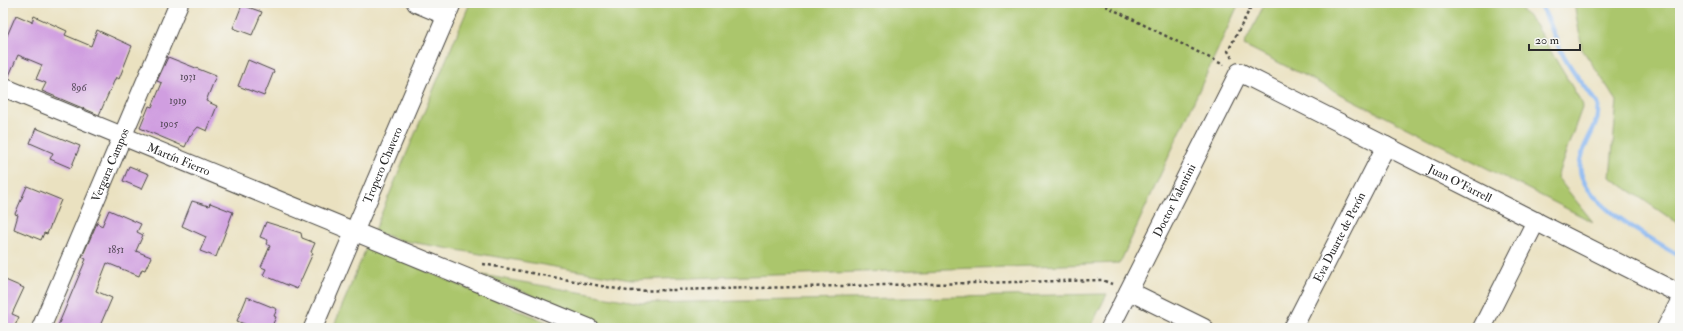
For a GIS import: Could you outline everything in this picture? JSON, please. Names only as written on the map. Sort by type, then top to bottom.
[{"type":"street","name":"Vergara Campos","points":[[41,328],[180,3]]},
{"type":"street","points":[[416,3],[450,10]]},
{"type":"street","name":"Tropero Chavero","points":[[313,328],[450,10]]},
{"type":"street","name":"Juan O'Farrell","points":[[1239,72],[1680,294]]},
{"type":"street","name":"Doctor Valentini","points":[[1110,328],[1239,72]]},
{"type":"street","name":"Martín Fierro","points":[[3,87],[589,328]]},
{"type":"street","name":"Eva Duarte de Perón","points":[[1293,328],[1386,146]]},
{"type":"street","points":[[1482,328],[1536,221]]},
{"type":"street","points":[[1129,291],[1204,328]]},
{"type":"street","points":[[1666,328],[1680,301]]},
{"type":"path","points":[[1100,3],[1239,72]]},
{"type":"path","points":[[1239,72],[1228,51],[1253,3]]},
{"type":"path","points":[[480,264],[628,291],[1102,280],[1129,291]]},
{"type":"green space","points":[[470,3],[1239,3],[1120,263],[631,280],[399,240],[374,231]]},
{"type":"green space","points":[[1265,3],[1516,3],[1535,25],[1583,105],[1557,177],[1593,222],[1244,45]]},
{"type":"green space","points":[[1574,3],[1680,3],[1680,225],[1610,177],[1617,101],[1582,49]]},
{"type":"green space","points":[[367,246],[561,328],[333,328]]},
{"type":"green space","points":[[482,275],[641,303],[1107,294],[1090,328],[613,328]]},
{"type":"building","points":[[242,5],[262,12],[252,35],[233,28]]},
{"type":"building","points":[[16,15],[32,22],[34,16],[67,31],[65,35],[91,46],[97,30],[132,46],[119,79],[116,77],[99,115],[42,91],[46,83],[36,79],[42,65],[18,55],[8,78],[3,77],[3,45]]},
{"type":"building","points":[[168,57],[216,76],[206,101],[217,106],[207,131],[198,127],[190,136],[185,147],[140,128],[149,106],[152,107],[162,83],[157,81]]},
{"type":"building","points":[[248,60],[274,71],[264,96],[238,86]]},
{"type":"building","points":[[36,128],[80,146],[71,168],[50,159],[53,153],[30,143]]},
{"type":"building","points":[[129,166],[149,174],[142,189],[123,181]]},
{"type":"building","points":[[27,186],[61,200],[47,234],[44,233],[41,240],[14,229],[18,215],[15,214]]},
{"type":"building","points":[[192,201],[209,206],[210,203],[233,212],[216,257],[200,251],[206,237],[182,226]]},
{"type":"building","points":[[109,210],[141,224],[137,232],[143,235],[136,251],[151,257],[145,270],[142,269],[139,276],[107,263],[96,291],[112,298],[99,328],[57,328],[86,259],[82,257],[97,223],[102,226]]},
{"type":"building","points":[[266,222],[301,233],[302,238],[315,243],[311,252],[313,253],[297,289],[263,275],[266,269],[261,267],[270,246],[266,244],[268,240],[260,237]]},
{"type":"building","points":[[3,279],[24,288],[12,314],[19,317],[14,328],[3,328]]},
{"type":"building","points":[[247,297],[277,309],[274,316],[276,317],[271,328],[254,328],[237,321]]},
{"type":"waterway","points":[[1538,3],[1548,19],[1559,47],[1567,62],[1598,104],[1598,115],[1596,122],[1580,161],[1583,181],[1592,194],[1620,219],[1680,256]]}]
